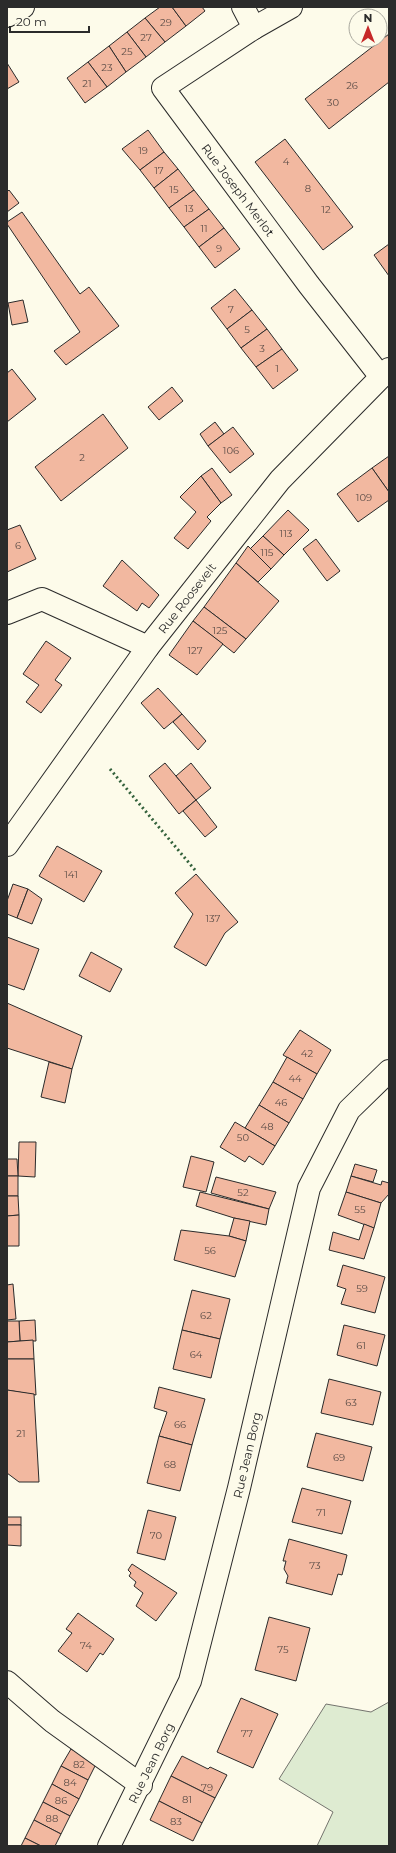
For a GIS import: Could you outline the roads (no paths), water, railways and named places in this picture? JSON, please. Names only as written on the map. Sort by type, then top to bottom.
[{"type":"street","points":[[7,16],[23,7]]},
{"type":"street","points":[[243,7],[254,28]]},
{"type":"street","name":"Rue Joseph Merlot","points":[[291,7],[254,28],[163,88],[308,285],[385,373]]},
{"type":"street","name":"Rue Roosevelt","points":[[7,845],[148,647],[280,480],[385,373]]},
{"type":"street","points":[[7,613],[42,599],[148,647]]},
{"type":"street","name":"Rue Jean Borg","points":[[109,1846],[141,1785],[190,1681],[239,1488],[309,1188],[349,1110],[389,1071]]},
{"type":"street","points":[[7,1682],[52,1721],[141,1785]]}]
